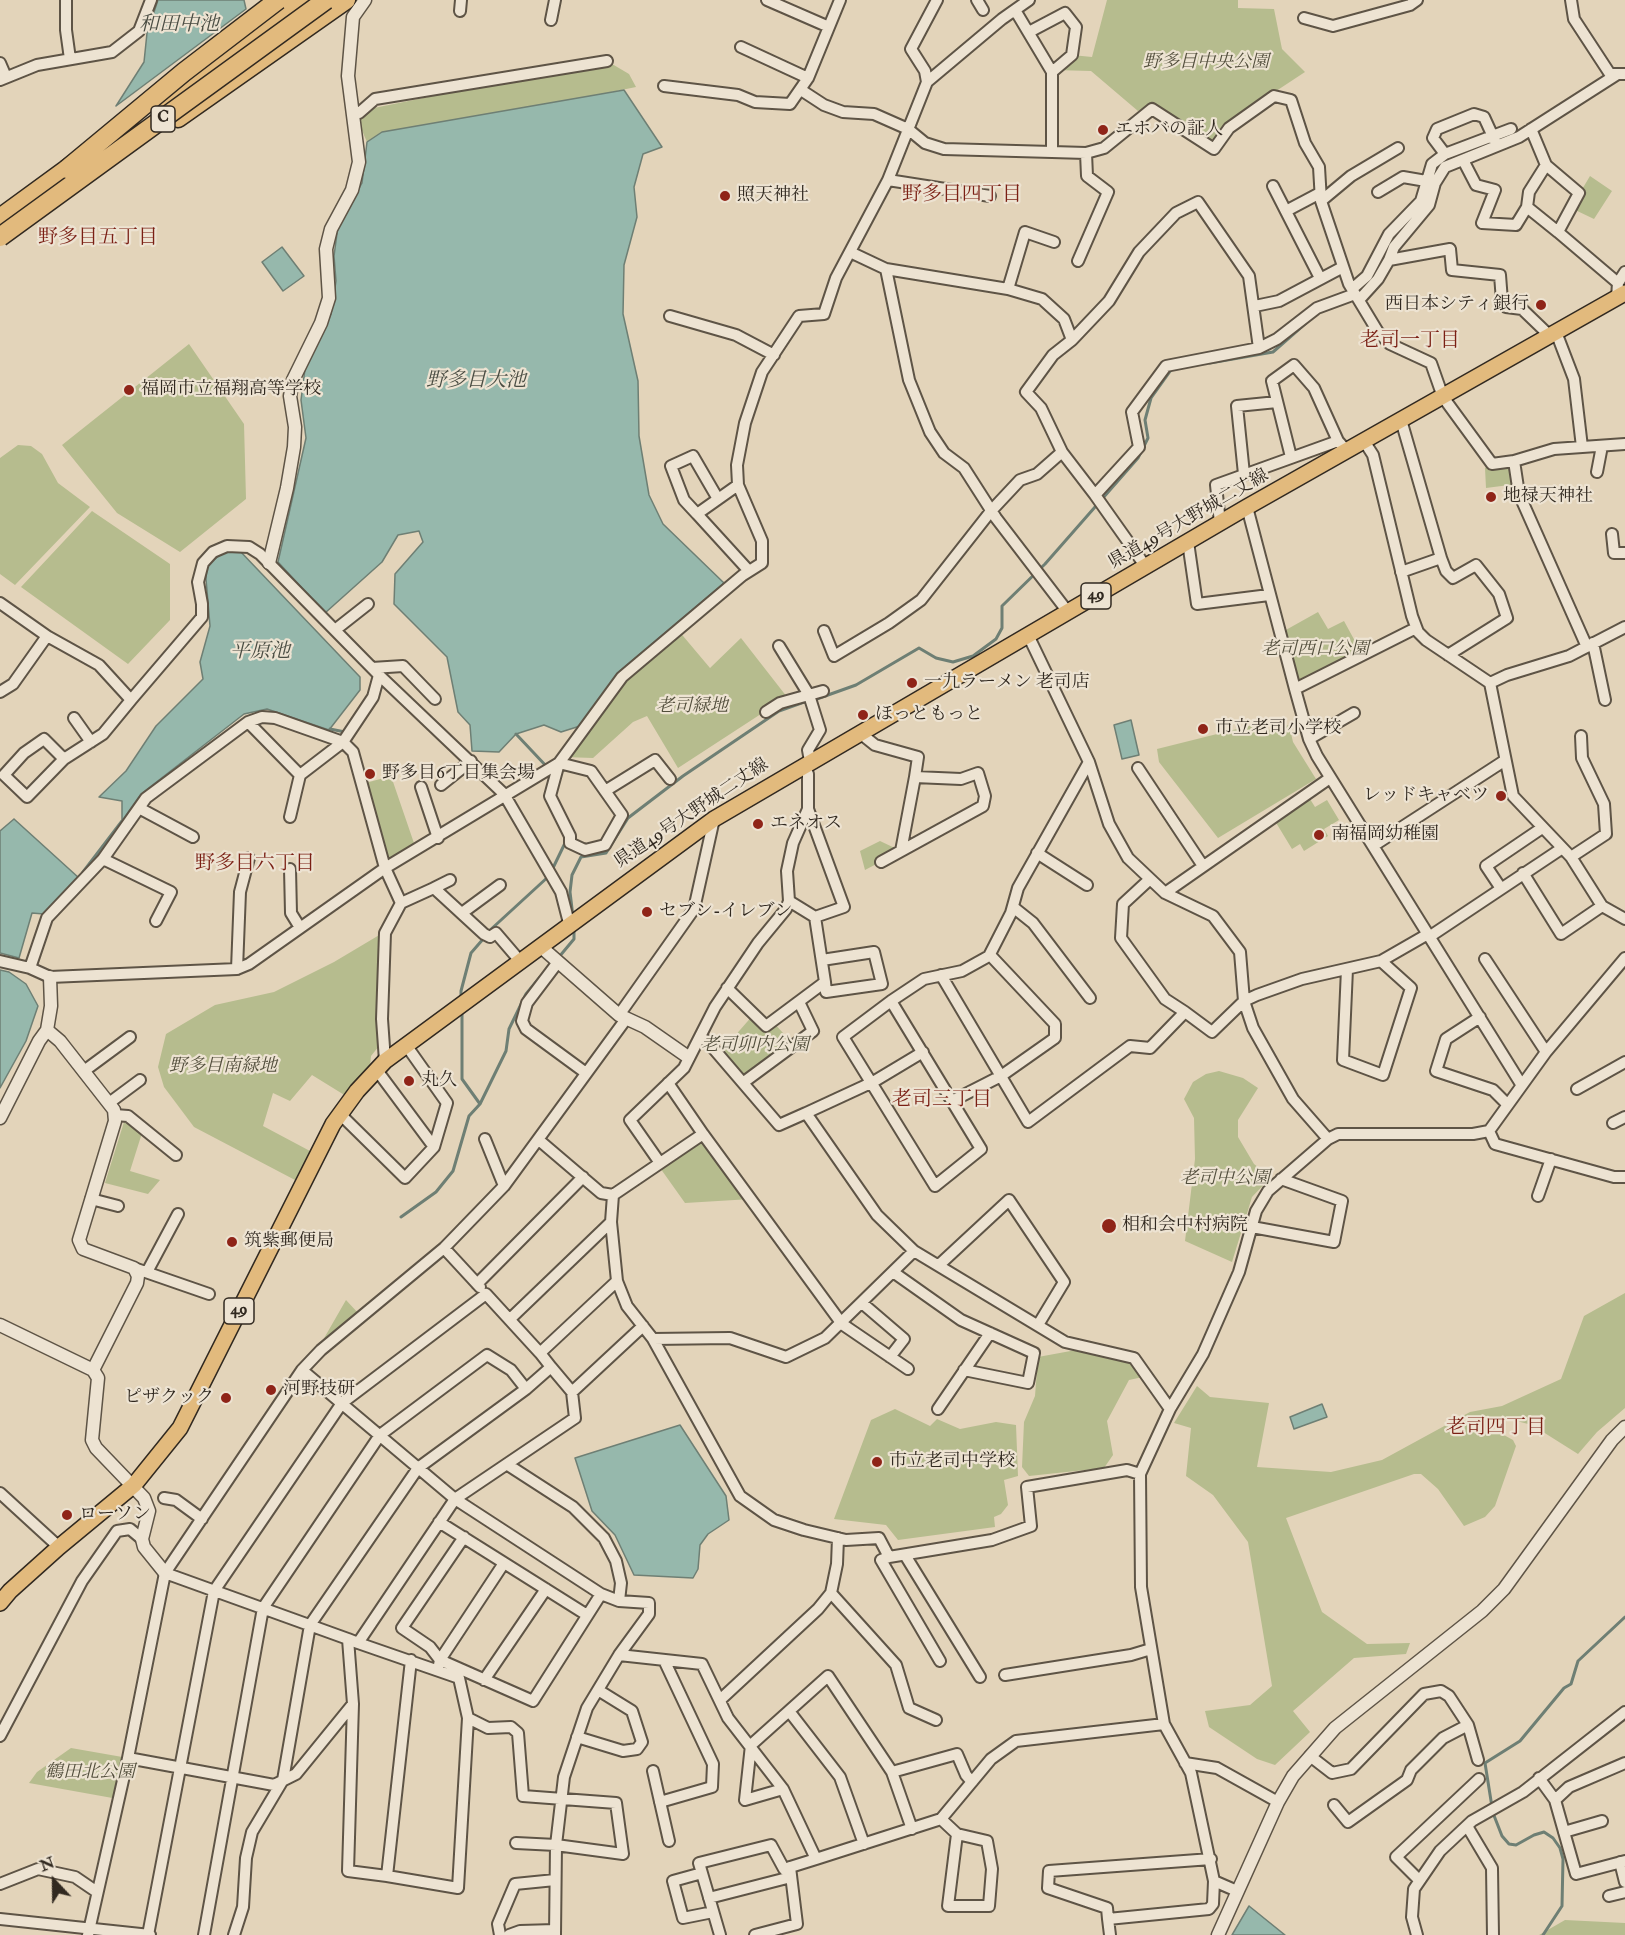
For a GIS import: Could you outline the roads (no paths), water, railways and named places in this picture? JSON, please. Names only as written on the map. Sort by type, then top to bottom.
[{"type":"highway","points":[[66,169],[184,72],[278,0]]},
{"type":"highway","name":"C","points":[[0,218],[299,0]]},
{"type":"highway","name":"C","points":[[0,239],[326,0]]},
{"type":"highway","points":[[0,239],[59,203],[346,0]]},
{"type":"main road","name":"県道49号大野城二丈線","points":[[0,1603],[10,1591],[59,1547],[134,1485],[180,1428],[340,1114],[381,1065],[464,1001],[714,819],[1146,567],[1343,446],[1364,441],[1443,397],[1620,291]]},
{"type":"street","points":[[66,0],[66,30],[70,59]]},
{"type":"street","points":[[0,63],[3,78],[37,65],[112,52],[139,31],[151,0]]},
{"type":"street","points":[[269,563],[288,488],[294,447],[295,427],[290,396],[293,380],[321,323],[329,298],[326,249],[331,229],[352,190],[359,162],[348,76],[352,54],[353,17],[365,0]]},
{"type":"street","points":[[551,20],[555,0]]},
{"type":"street","points":[[766,0],[829,27]]},
{"type":"street","points":[[664,86],[738,95],[755,102],[790,104],[807,78],[840,0]]},
{"type":"street","points":[[927,82],[925,71],[911,49],[938,0]]},
{"type":"street","points":[[977,0],[983,10]]},
{"type":"street","points":[[0,961],[30,968],[50,977],[237,969],[249,964],[299,926],[385,868],[438,838],[504,794],[559,764],[591,771],[622,815],[605,845],[585,850],[570,843],[570,836],[550,796],[559,764],[622,677],[762,562],[762,541],[738,484],[737,465],[745,423],[762,372],[799,316],[824,314],[836,278],[888,180],[927,82],[1029,0]]},
{"type":"street","points":[[1304,18],[1333,26],[1410,5],[1417,0]]},
{"type":"street","points":[[1571,0],[1574,19],[1610,74],[1621,75]]},
{"type":"street","points":[[1015,10],[1052,72],[1052,152]]},
{"type":"street","points":[[1029,32],[1065,13],[1076,27],[1072,55],[1052,72]]},
{"type":"street","points":[[741,47],[807,78]]},
{"type":"street","points":[[354,112],[359,113],[375,99],[607,61]]},
{"type":"street","points":[[1099,500],[1139,447],[1132,412],[1166,366],[1259,348],[1277,339],[1317,308],[1356,294],[1378,279],[1394,247],[1429,205],[1432,164],[1445,154],[1532,129],[1621,75]]},
{"type":"street","points":[[801,90],[824,105],[843,112],[874,114],[908,129],[925,143],[944,149],[1086,153],[1104,148],[1152,109],[1215,149],[1229,128],[1274,96],[1291,100],[1305,143],[1319,167],[1321,197],[1343,267],[1356,294],[1378,332],[1390,344],[1431,363],[1443,397],[1492,464],[1514,461],[1554,449],[1625,444]]},
{"type":"street","points":[[1445,154],[1433,138],[1437,129],[1474,114],[1484,117],[1495,141]]},
{"type":"street","points":[[1356,294],[1389,234],[1421,201],[1431,182],[1445,167],[1463,160],[1511,129]]},
{"type":"street","points":[[1532,129],[1546,165],[1579,193],[1558,232]]},
{"type":"street","points":[[1286,211],[1321,197],[1398,148]]},
{"type":"street","points":[[1078,261],[1108,192],[1087,176],[1086,153]]},
{"type":"street","points":[[1463,160],[1476,185],[1495,190],[1482,223],[1516,225],[1527,207],[1529,192],[1546,165]]},
{"type":"street","points":[[1377,192],[1403,177],[1431,182]]},
{"type":"street","points":[[888,180],[990,196]]},
{"type":"street","points":[[1273,186],[1320,278]]},
{"type":"street","points":[[1146,567],[1062,452],[1041,408],[1026,392],[1053,355],[1072,340],[1109,301],[1139,252],[1176,213],[1198,202],[1249,276],[1255,306],[1259,348]]},
{"type":"street","points":[[1527,207],[1558,232],[1620,291],[1625,272]]},
{"type":"street","points":[[1008,289],[1025,232],[1054,242]]},
{"type":"street","points":[[1389,260],[1450,249],[1452,270],[1500,275],[1503,301],[1506,307],[1522,309],[1552,333],[1574,379],[1582,447]]},
{"type":"street","points":[[850,252],[886,269],[1008,289],[1042,299],[1064,319],[1072,340]]},
{"type":"street","points":[[1255,306],[1279,301],[1343,267]]},
{"type":"street","points":[[886,269],[909,380],[930,432],[944,453],[964,468],[991,511],[1068,612]]},
{"type":"street","points":[[670,316],[736,335],[774,355]]},
{"type":"street","points":[[1220,523],[1216,485],[1291,458],[1343,446],[1314,388],[1294,365],[1272,381],[1291,458]]},
{"type":"street","points":[[1244,474],[1237,406],[1277,402]]},
{"type":"street","points":[[1401,420],[1446,572],[1453,578],[1476,565],[1499,594],[1507,618],[1448,655]]},
{"type":"street","points":[[1364,441],[1373,455],[1416,628],[1426,640],[1490,683],[1504,761],[1513,796],[1571,857],[1602,906],[1625,919]]},
{"type":"street","points":[[1597,472],[1602,446]]},
{"type":"street","points":[[824,631],[834,656],[889,624],[921,600],[991,511],[1020,480],[1036,474],[1062,452]]},
{"type":"street","points":[[718,499],[693,456],[671,466],[684,500],[749,571]]},
{"type":"street","points":[[1514,461],[1519,494],[1590,645],[1605,700]]},
{"type":"street","points":[[697,514],[738,484]]},
{"type":"street","points":[[1247,507],[1309,739],[1330,778],[1521,1084]]},
{"type":"street","points":[[1612,534],[1614,553],[1625,553]]},
{"type":"street","points":[[1188,542],[1197,604],[1269,596]]},
{"type":"street","points":[[64,759],[44,739],[24,753],[4,774],[27,797],[64,759],[103,734],[202,617],[198,573],[213,552],[226,546],[249,547],[269,563],[376,672],[504,794],[561,892],[574,920]]},
{"type":"street","points":[[1401,572],[1441,558]]},
{"type":"street","points":[[0,603],[47,636],[99,665],[131,700]]},
{"type":"street","points":[[335,630],[368,604]]},
{"type":"street","points":[[1490,683],[1507,675],[1569,656],[1625,627]]},
{"type":"street","points":[[1295,689],[1416,628]]},
{"type":"street","points":[[1028,635],[1089,762],[1109,824],[1128,858],[1166,893],[1213,916],[1240,952],[1244,1001],[1253,1028],[1293,1099],[1328,1139]]},
{"type":"street","points":[[0,692],[13,684],[47,636]]},
{"type":"street","points":[[779,646],[810,700],[820,730],[808,750],[808,809],[844,907],[815,917]]},
{"type":"street","points":[[376,672],[403,666],[435,699]]},
{"type":"street","points":[[290,817],[300,775],[343,742],[373,697],[376,672]]},
{"type":"street","points":[[766,712],[780,704],[810,700],[823,691]]},
{"type":"street","points":[[1309,739],[1354,713]]},
{"type":"street","points":[[30,968],[46,918],[103,859],[146,798],[248,722],[262,717],[275,718],[343,742],[353,752],[385,868],[401,903]]},
{"type":"street","points":[[74,718],[91,742]]},
{"type":"street","points":[[248,722],[300,775]]},
{"type":"street","points":[[860,733],[875,745],[918,757],[901,851]]},
{"type":"street","points":[[1571,857],[1606,834],[1604,804],[1582,758],[1581,736]]},
{"type":"street","points":[[605,791],[655,760],[670,779]]},
{"type":"street","points":[[441,785],[471,761]]},
{"type":"street","points":[[1373,846],[1504,761]]},
{"type":"street","points":[[891,1001],[981,1149],[935,1186],[873,1082],[843,1037],[891,1001],[924,979],[962,971],[990,955],[1013,907],[1018,888],[1089,762]]},
{"type":"street","points":[[1138,768],[1203,866]]},
{"type":"street","points":[[881,862],[982,806],[985,796],[978,773],[961,778],[915,777]]},
{"type":"street","points":[[1166,893],[1330,778]]},
{"type":"street","points":[[421,787],[438,838]]},
{"type":"street","points":[[139,808],[193,837]]},
{"type":"street","points":[[660,1163],[630,1120],[684,1068],[727,988],[786,909],[789,901],[787,871],[793,843],[808,809]]},
{"type":"street","points":[[89,1932],[128,1758],[165,1573],[302,1370],[321,1350],[411,1278],[444,1248],[504,1186],[540,1141],[694,909],[714,819]]},
{"type":"street","points":[[1500,887],[1486,866],[1542,828]]},
{"type":"street","points":[[1150,879],[1123,904],[1121,938],[1165,999],[1212,1032],[1244,1001],[1302,979],[1381,962],[1429,935],[1561,849]]},
{"type":"street","points":[[1037,853],[1087,885]]},
{"type":"street","points":[[237,969],[240,892],[249,858]]},
{"type":"street","points":[[103,859],[171,892],[156,921]]},
{"type":"street","points":[[290,869],[291,913],[299,926]]},
{"type":"street","points":[[1523,873],[1562,934],[1602,906]]},
{"type":"street","points":[[434,1147],[381,1065],[385,933],[401,903],[450,880]]},
{"type":"street","points":[[462,913],[500,885]]},
{"type":"street","points":[[434,888],[487,936],[496,933],[520,961]]},
{"type":"street","points":[[789,901],[815,917],[826,992],[882,984],[874,952],[822,960]]},
{"type":"street","points":[[1013,907],[1033,923],[1090,998]]},
{"type":"street","points":[[540,946],[623,1017],[645,1026],[688,1057]]},
{"type":"street","points":[[952,1101],[1001,1076],[1055,1038],[1055,1024],[990,955]]},
{"type":"street","points":[[1485,958],[1546,1052]]},
{"type":"street","points":[[1108,1919],[1209,1909],[1214,1904],[1215,1881],[1191,1773],[1164,1724],[1151,1649],[1141,1587],[1140,1473],[1170,1409],[1203,1354],[1239,1272],[1256,1211],[1268,1191],[1328,1139],[1338,1134],[1473,1134],[1489,1131],[1546,1052],[1625,958]]},
{"type":"street","points":[[554,959],[527,1004],[522,1021],[526,1029],[586,1073]]},
{"type":"street","points":[[1347,969],[1343,1060],[1383,1076],[1411,988],[1381,962]]},
{"type":"street","points":[[941,975],[1028,1122],[1130,1046],[1150,1048],[1185,1012]]},
{"type":"street","points":[[0,1118],[39,1041],[47,1030],[51,1006],[50,977]]},
{"type":"street","points":[[727,988],[766,1026],[825,982]]},
{"type":"street","points":[[744,1082],[813,1031],[799,1002]]},
{"type":"street","points":[[1480,1017],[1446,1039],[1436,1071],[1492,1090],[1507,1104]]},
{"type":"street","points":[[47,1030],[60,1041],[109,1103],[115,1115],[79,1239],[83,1249],[209,1294]]},
{"type":"street","points":[[84,1071],[130,1037]]},
{"type":"street","points":[[700,1038],[708,1041],[779,1125],[873,1082],[923,1052]]},
{"type":"street","points":[[340,1114],[405,1178],[434,1147],[447,1103],[406,1045]]},
{"type":"street","points":[[1577,1089],[1625,1062]]},
{"type":"street","points":[[109,1103],[140,1080]]},
{"type":"street","points":[[668,1083],[842,1324],[908,1369]]},
{"type":"street","points":[[806,1113],[877,1215],[914,1251],[1065,1342],[1134,1358],[1170,1409]]},
{"type":"street","points":[[115,1115],[128,1116],[176,1155]]},
{"type":"street","points":[[1613,1123],[1625,1117]]},
{"type":"street","points":[[1489,1131],[1495,1143],[1614,1177],[1625,1177]]},
{"type":"street","points":[[540,1141],[601,1193],[613,1195],[703,1134]]},
{"type":"street","points":[[485,1139],[504,1186]]},
{"type":"street","points":[[1538,1196],[1551,1159]]},
{"type":"street","points":[[477,1284],[583,1177]]},
{"type":"street","points":[[1252,1227],[1334,1242],[1342,1201],[1281,1179]]},
{"type":"street","points":[[613,1195],[611,1222],[617,1281],[627,1305],[653,1339],[740,1496],[774,1520],[838,1538],[879,1538],[889,1557]]},
{"type":"street","points":[[92,1199],[118,1206]]},
{"type":"street","points":[[939,1265],[1009,1200],[1064,1282],[1038,1325]]},
{"type":"street","points":[[147,1272],[178,1214]]},
{"type":"street","points":[[510,1319],[611,1222]]},
{"type":"street","points":[[444,1248],[510,1319],[572,1392],[575,1418],[455,1499],[353,1641],[348,1871],[458,1888],[468,1718],[459,1677],[439,1665],[430,1647],[402,1628],[464,1537]]},
{"type":"street","points":[[653,1339],[730,1338],[786,1357],[825,1338],[842,1324],[914,1251]]},
{"type":"street","points":[[93,1370],[137,1283],[138,1276],[134,1268]]},
{"type":"street","points":[[893,1272],[961,1320],[1034,1353],[1028,1383],[964,1370]]},
{"type":"street","points":[[540,1353],[617,1281]]},
{"type":"street","points":[[0,1919],[89,1932],[149,1935],[214,1591],[342,1403],[486,1294]]},
{"type":"street","points":[[862,1303],[908,1343],[890,1357]]},
{"type":"street","points":[[0,1325],[93,1370],[98,1378],[92,1440],[96,1448],[144,1498],[149,1511],[142,1539],[144,1547],[165,1573],[353,1641],[484,1680],[533,1701],[601,1594]]},
{"type":"street","points":[[572,1392],[642,1326]]},
{"type":"street","points":[[938,1409],[990,1333]]},
{"type":"street","points":[[204,1935],[263,1608],[380,1435],[487,1355],[511,1370],[526,1389]]},
{"type":"street","points":[[234,1935],[243,1907],[246,1858],[252,1832],[283,1780],[310,1625],[418,1468],[526,1389],[551,1367]]},
{"type":"street","points":[[302,1370],[455,1499],[601,1594],[619,1601],[649,1603],[649,1614],[587,1708],[564,1776],[556,1845],[555,1932],[520,1931],[509,1935]]},
{"type":"street","points":[[1218,1935],[1278,1802],[1293,1776],[1335,1728],[1482,1611],[1504,1589],[1612,1440],[1625,1426]]},
{"type":"street","points":[[508,1465],[573,1507],[604,1538],[616,1561],[621,1583],[619,1601]]},
{"type":"street","points":[[940,1660],[881,1560],[992,1540],[1031,1526],[1028,1487],[1127,1470],[1140,1473]]},
{"type":"street","points":[[0,1493],[59,1547]]},
{"type":"street","points":[[164,1498],[176,1500],[202,1519]]},
{"type":"street","points":[[440,1522],[587,1615]]},
{"type":"street","points":[[0,1736],[82,1581],[117,1532],[130,1529],[142,1539]]},
{"type":"street","points":[[720,1700],[818,1609],[831,1593],[837,1564],[838,1538]]},
{"type":"street","points":[[905,1555],[980,1677]]},
{"type":"street","points":[[439,1665],[504,1563]]},
{"type":"street","points":[[484,1680],[546,1589]]},
{"type":"street","points":[[831,1593],[896,1665],[909,1708],[936,1720]]},
{"type":"street","points":[[1005,1675],[1131,1655],[1151,1649]]},
{"type":"street","points":[[620,1655],[702,1664],[728,1718],[783,1789],[816,1859]]},
{"type":"street","points":[[387,1876],[411,1660]]},
{"type":"street","points":[[660,1802],[712,1787],[713,1776],[713,1764],[664,1660]]},
{"type":"street","points":[[783,1789],[745,1800],[751,1745],[828,1676],[892,1772],[912,1828]]},
{"type":"street","points":[[577,1737],[623,1751],[637,1749],[642,1742],[632,1711],[598,1690]]},
{"type":"street","points":[[1310,1756],[1332,1773],[1351,1769],[1424,1694],[1441,1691],[1449,1696],[1468,1725],[1478,1760]]},
{"type":"street","points":[[128,1758],[274,1785],[296,1774],[353,1704]]},
{"type":"street","points":[[789,1711],[840,1777],[864,1844]]},
{"type":"street","points":[[1417,1935],[1412,1917],[1411,1900],[1419,1880],[1440,1851],[1467,1826],[1523,1792],[1625,1712]]},
{"type":"street","points":[[468,1718],[488,1728],[512,1727],[518,1733],[523,1796],[561,1797],[616,1803],[623,1854],[556,1845],[516,1843]]},
{"type":"street","points":[[709,1898],[790,1872],[816,1859],[941,1819],[991,1759],[1016,1741],[1164,1724]]},
{"type":"street","points":[[1334,1805],[1348,1822],[1407,1780],[1411,1770],[1443,1738],[1468,1725]]},
{"type":"street","points":[[892,1772],[957,1754],[966,1775],[972,1782]]},
{"type":"street","points":[[1185,1763],[1217,1768],[1278,1802]]},
{"type":"street","points":[[1555,1800],[1569,1787],[1625,1763]]},
{"type":"street","points":[[653,1771],[669,1841]]},
{"type":"street","points":[[1419,1880],[1396,1857],[1479,1779]]},
{"type":"street","points":[[1539,1779],[1555,1800],[1576,1874],[1622,1861],[1625,1882]]},
{"type":"street","points":[[941,1819],[957,1834],[987,1841],[992,1869],[989,1906],[948,1906],[957,1834]]},
{"type":"street","points":[[1564,1832],[1602,1821]]},
{"type":"street","points":[[1467,1826],[1492,1868],[1492,1935]]},
{"type":"street","points":[[720,1935],[699,1863],[771,1845],[784,1869],[790,1872]]},
{"type":"street","points":[[1110,1935],[1107,1908],[1048,1888],[1048,1871],[1211,1859]]},
{"type":"street","points":[[0,1884],[38,1869],[75,1877],[97,1892]]},
{"type":"street","points":[[755,1935],[797,1929],[790,1872]]},
{"type":"street","points":[[702,1873],[673,1881],[683,1918],[713,1912]]},
{"type":"street","points":[[500,1935],[498,1924],[515,1884],[555,1880]]},
{"type":"street","points":[[1215,1881],[1237,1891]]},
{"type":"street","points":[[1609,1896],[1625,1892]]},
{"type":"water","name":"和田中池","points":[[158,0],[244,0],[246,9],[116,106],[144,62],[147,33]]},
{"type":"water","name":"野多目大池","points":[[624,90],[662,147],[643,154],[634,187],[637,217],[624,265],[623,314],[638,381],[639,436],[649,495],[663,524],[724,583],[621,670],[580,726],[561,732],[544,725],[516,734],[499,752],[472,751],[470,725],[458,712],[447,657],[394,604],[395,574],[423,542],[419,531],[398,535],[382,562],[325,613],[278,562],[306,438],[301,400],[305,369],[331,314],[336,281],[334,256],[338,226],[362,183],[367,142],[382,132]]},
{"type":"water","points":[[282,247],[304,276],[283,291],[262,262]]},
{"type":"water","name":"平原池","points":[[239,550],[360,677],[360,690],[329,730],[267,709],[244,714],[141,794],[122,821],[122,801],[99,797],[126,771],[156,726],[203,679],[200,662],[210,626],[207,565],[224,552]]},
{"type":"water","points":[[1131,720],[1139,755],[1122,759],[1114,725]]},
{"type":"water","points":[[14,819],[79,878],[44,914],[32,913],[19,958],[0,953],[0,831]]},
{"type":"water","points":[[0,970],[9,972],[26,984],[38,1006],[26,1041],[0,1088]]},
{"type":"water","points":[[1322,1404],[1327,1417],[1294,1429],[1290,1417]]},
{"type":"water","points":[[680,1425],[726,1496],[729,1520],[708,1534],[700,1545],[698,1569],[693,1578],[634,1575],[615,1535],[592,1511],[575,1458]]},
{"type":"water","points":[[1249,1906],[1285,1935],[1232,1935]]},
{"type":"waterway","points":[[1380,266],[1388,248]]},
{"type":"waterway","points":[[1210,363],[1273,352],[1306,323]]},
{"type":"waterway","points":[[814,700],[856,685],[919,648],[936,658],[953,662],[973,656],[996,639],[1002,628],[1002,606],[1045,564],[1138,458],[1148,438],[1145,420],[1151,398],[1171,370]]},
{"type":"waterway","points":[[573,917],[570,892],[572,875],[581,857],[606,853],[628,818],[683,776],[779,711],[807,701]]},
{"type":"waterway","points":[[330,729],[345,732]]},
{"type":"waterway","points":[[516,734],[548,768]]},
{"type":"waterway","points":[[83,872],[122,821]]},
{"type":"waterway","points":[[552,870],[566,841]]},
{"type":"waterway","points":[[488,932],[549,876]]},
{"type":"waterway","points":[[559,957],[574,939],[574,927]]},
{"type":"waterway","points":[[461,1000],[461,991],[471,953],[484,938]]},
{"type":"waterway","points":[[401,1217],[436,1192],[453,1171],[469,1116],[480,1104],[506,1051],[509,1029],[526,994],[540,977]]},
{"type":"waterway","points":[[462,1012],[462,1079],[480,1104]]},
{"type":"waterway","points":[[1492,1807],[1485,1763],[1520,1741],[1564,1688],[1571,1684],[1578,1661],[1625,1617]]},
{"type":"waterway","points":[[1493,1813],[1502,1836],[1509,1844],[1516,1845],[1544,1832],[1553,1838],[1560,1848],[1563,1859],[1562,1906],[1543,1935]]},
{"type":"place","name":"エホバの証人","points":[[1103,130]]},
{"type":"place","name":"照天神社","points":[[725,196]]},
{"type":"place","name":"西日本シティ銀行","points":[[1541,305]]},
{"type":"place","name":"福岡市立福翔高等学校","points":[[129,390]]},
{"type":"place","name":"地禄天神社","points":[[1491,497]]},
{"type":"place","name":"一九ラーメン 老司店","points":[[912,683]]},
{"type":"place","name":"ほっともっと","points":[[863,715]]},
{"type":"place","name":"市立老司小学校","points":[[1203,729]]},
{"type":"place","name":"野多目6丁目集会場","points":[[370,774]]},
{"type":"place","name":"レッドキャベツ","points":[[1501,796]]},
{"type":"place","name":"エネオス","points":[[758,824]]},
{"type":"place","name":"南福岡幼稚園","points":[[1319,835]]},
{"type":"place","name":"セブン-イレブン","points":[[647,912]]},
{"type":"place","name":"丸久","points":[[409,1081]]},
{"type":"place","name":"相和会中村病院","points":[[1109,1226]]},
{"type":"place","name":"筑紫郵便局","points":[[232,1242]]},
{"type":"place","name":"河野技研","points":[[271,1390]]},
{"type":"place","name":"ピザクック","points":[[226,1398]]},
{"type":"place","name":"市立老司中学校","points":[[877,1462]]},
{"type":"place","name":"ローソン","points":[[67,1515]]},
{"type":"district","name":"野多目四丁目","points":[[962,196]]},
{"type":"district","name":"野多目五丁目","points":[[98,239]]},
{"type":"district","name":"老司一丁目","points":[[1410,342]]},
{"type":"district","name":"野多目六丁目","points":[[255,865]]},
{"type":"district","name":"老司三丁目","points":[[942,1101]]},
{"type":"district","name":"老司四丁目","points":[[1496,1429]]},
{"type":"park label","name":"野多目中央公園","points":[[1206,63]]},
{"type":"park label","name":"老司西口公園","points":[[1315,650]]},
{"type":"park label","name":"老司緑地","points":[[692,707]]},
{"type":"park label","name":"老司卯内公園","points":[[755,1046]]},
{"type":"park label","name":"野多目南緑地","points":[[223,1067]]},
{"type":"park label","name":"老司中公園","points":[[1225,1179]]},
{"type":"park label","name":"鶴田北公園","points":[[90,1773]]}]
